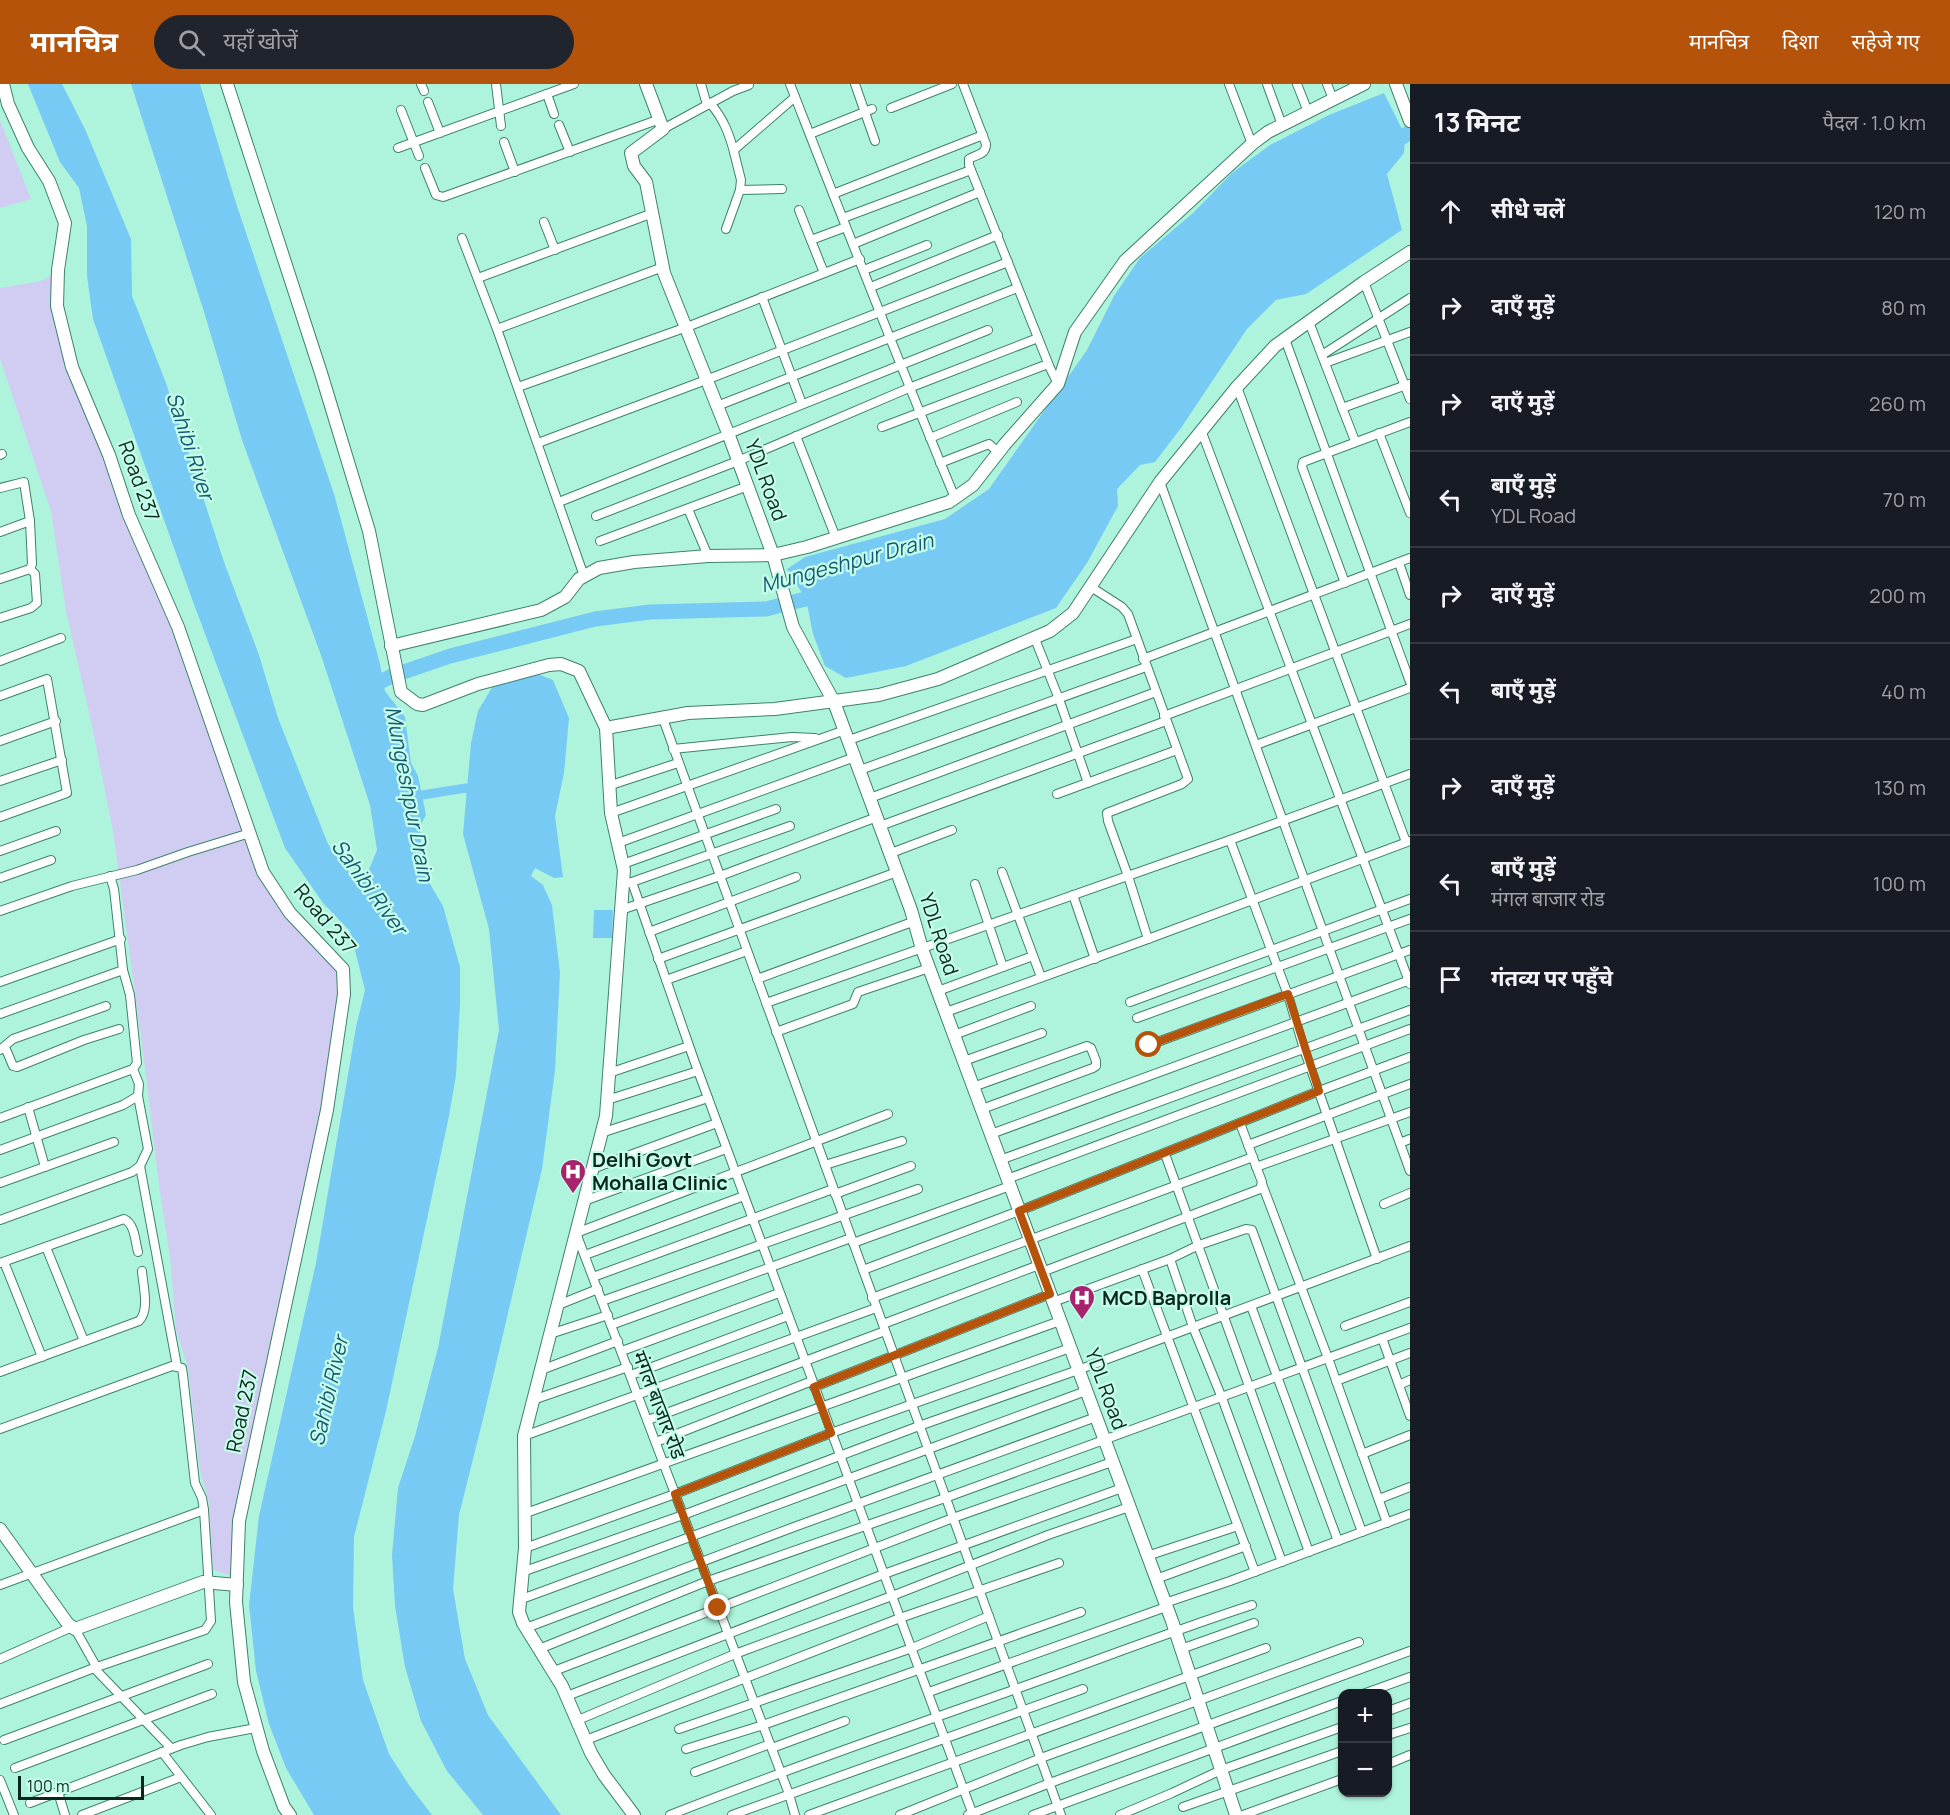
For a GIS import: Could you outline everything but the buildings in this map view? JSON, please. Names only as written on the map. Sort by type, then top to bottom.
[{"type":"street","name":"Road 237","points":[[3,84],[8,104],[28,148],[49,181],[65,223],[58,270],[57,306],[72,367],[109,455],[129,514],[178,627],[263,872],[290,913],[343,969],[344,994],[327,1110],[239,1521],[236,1602],[244,1682],[256,1728],[284,1807],[290,1815]]},
{"type":"street","points":[[227,84],[321,373],[369,531],[401,692],[417,704],[423,705],[478,684],[549,665],[561,664],[579,672],[606,728],[610,813],[627,883],[639,903],[726,1149],[938,1717],[971,1814],[1410,1651]]},
{"type":"street","points":[[496,84],[501,126]]},
{"type":"street","points":[[398,147],[574,84]]},
{"type":"street","points":[[646,84],[662,124]]},
{"type":"street","points":[[701,84],[709,104],[718,112],[727,129],[741,180],[740,190],[726,230]]},
{"type":"street","points":[[790,84],[909,388],[955,498]]},
{"type":"street","points":[[855,84],[868,110],[875,141]]},
{"type":"street","points":[[891,108],[952,84]]},
{"type":"street","points":[[963,84],[983,135],[986,149],[983,153],[969,159],[971,170],[1017,288],[1058,384]]},
{"type":"street","points":[[1229,84],[1252,144]]},
{"type":"street","points":[[1267,84],[1282,125]]},
{"type":"street","points":[[1297,84],[1308,112]]},
{"type":"street","points":[[1327,84],[1333,99]]},
{"type":"street","points":[[391,646],[541,609],[566,596],[584,576],[599,568],[633,562],[708,556],[772,555],[836,538],[955,498],[973,485],[1058,384],[1075,332],[1125,261],[1252,144],[1282,125],[1364,84]]},
{"type":"street","points":[[1396,84],[1410,121]]},
{"type":"street","points":[[425,168],[435,193],[439,197],[570,152],[662,124],[709,104],[729,88],[748,85]]},
{"type":"street","points":[[547,94],[555,114]]},
{"type":"street","points":[[734,152],[795,97]]},
{"type":"street","points":[[428,102],[440,133]]},
{"type":"street","points":[[401,110],[419,156]]},
{"type":"street","points":[[810,134],[868,110]]},
{"type":"street","name":"YDL Road","points":[[662,124],[631,153],[634,166],[646,182],[663,267],[748,486],[772,555],[795,633],[834,702],[891,853],[915,921],[922,949],[1175,1630],[1236,1815]]},
{"type":"street","points":[[559,125],[570,152]]},
{"type":"street","points":[[833,194],[983,135]]},
{"type":"street","points":[[504,142],[515,172]]},
{"type":"street","points":[[811,240],[844,223],[971,170]]},
{"type":"street","points":[[740,190],[782,189]]},
{"type":"street","points":[[853,244],[980,192]]},
{"type":"street","points":[[799,210],[824,273]]},
{"type":"street","points":[[478,278],[653,213]]},
{"type":"street","points":[[544,222],[555,250]]},
{"type":"street","points":[[871,287],[998,235]]},
{"type":"street","points":[[462,238],[518,387],[584,576]]},
{"type":"street","points":[[864,270],[927,245]]},
{"type":"street","points":[[606,728],[662,716],[775,709],[879,695],[930,682],[1035,639],[1070,618],[1160,482],[1201,430],[1275,346],[1410,252]]},
{"type":"street","points":[[518,387],[687,327],[860,259]]},
{"type":"street","points":[[538,443],[881,313],[1008,262]]},
{"type":"street","points":[[497,329],[663,267]]},
{"type":"street","points":[[1364,282],[1407,384],[1410,399]]},
{"type":"street","points":[[717,406],[1017,288]]},
{"type":"street","points":[[762,297],[802,404]]},
{"type":"street","points":[[1323,359],[1410,298]]},
{"type":"street","points":[[1309,322],[1355,441]]},
{"type":"street","points":[[559,502],[988,330]]},
{"type":"street","points":[[1323,359],[1410,332]]},
{"type":"street","points":[[596,516],[738,461],[909,388],[1038,338]]},
{"type":"street","points":[[1285,339],[1410,682]]},
{"type":"street","points":[[882,427],[1048,364]]},
{"type":"street","points":[[1342,408],[1407,384]]},
{"type":"street","points":[[946,1012],[1408,842],[1384,784],[1238,387]]},
{"type":"street","points":[[930,438],[1017,402]]},
{"type":"street","points":[[1345,583],[1302,467],[1303,462],[1355,441],[1409,425]]},
{"type":"street","points":[[991,1134],[1410,982],[1201,430]]},
{"type":"street","points":[[1379,433],[1410,513]]},
{"type":"street","points":[[796,436],[836,538]]},
{"type":"street","points":[[940,463],[989,444],[999,453]]},
{"type":"street","points":[[0,488],[24,482],[30,521],[32,564],[30,569]]},
{"type":"street","points":[[1160,482],[1409,1167]]},
{"type":"street","points":[[600,541],[748,486]]},
{"type":"street","points":[[688,508],[708,556]]},
{"type":"street","points":[[0,532],[30,521]]},
{"type":"street","points":[[860,770],[1059,699],[1214,631],[1410,558]]},
{"type":"street","points":[[1399,563],[1410,595]]},
{"type":"street","points":[[0,579],[30,569]]},
{"type":"street","points":[[0,618],[31,608],[37,603],[35,574],[30,569]]},
{"type":"street","points":[[1091,587],[1125,610],[1187,776],[1186,781],[1107,813],[1148,939]]},
{"type":"street","points":[[621,910],[1077,753],[1235,689],[1410,624]]},
{"type":"street","points":[[0,661],[61,638]]},
{"type":"street","points":[[1035,639],[1088,783]]},
{"type":"street","points":[[610,813],[819,739],[847,735],[1047,671],[1137,639]]},
{"type":"street","points":[[0,696],[48,679],[67,793],[0,817]]},
{"type":"street","points":[[1256,745],[1410,687]]},
{"type":"street","points":[[870,798],[1156,692]]},
{"type":"street","points":[[662,716],[1061,1815]]},
{"type":"street","points":[[0,741],[56,721]]},
{"type":"street","points":[[673,749],[792,737],[819,739]]},
{"type":"street","points":[[1057,794],[1177,750]]},
{"type":"street","points":[[618,843],[855,757]]},
{"type":"street","points":[[0,781],[62,760]]},
{"type":"street","points":[[608,786],[678,763]]},
{"type":"street","points":[[766,1003],[1230,840],[1410,774]]},
{"type":"street","points":[[622,864],[776,809]]},
{"type":"street","points":[[627,883],[790,826]]},
{"type":"street","points":[[891,853],[952,830]]},
{"type":"street","points":[[0,851],[56,831]]},
{"type":"street","points":[[0,911],[72,886],[137,870],[250,834]]},
{"type":"street","points":[[1230,840],[1288,994],[1304,1049],[1377,1259]]},
{"type":"street","points":[[0,878],[51,860]]},
{"type":"street","points":[[658,959],[897,872]]},
{"type":"street","points":[[1002,872],[1041,977]]},
{"type":"street","points":[[0,1118],[133,1069],[137,1063],[130,995],[123,970],[121,939],[110,876]]},
{"type":"street","points":[[649,932],[796,877]]},
{"type":"street","points":[[627,883],[621,910],[607,1100],[601,1133],[524,1436],[525,1548],[519,1600],[520,1617],[554,1671],[604,1774],[634,1815]]},
{"type":"street","points":[[975,885],[1003,967]]},
{"type":"street","points":[[1073,895],[1095,958]]},
{"type":"street","points":[[1130,1002],[1410,899]]},
{"type":"street","points":[[1137,1018],[1410,919]]},
{"type":"street","points":[[757,979],[915,921]]},
{"type":"street","points":[[0,982],[121,939]]},
{"type":"street","points":[[1149,1045],[1410,950]]},
{"type":"street","points":[[666,980],[747,951]]},
{"type":"street","points":[[938,991],[1033,956]]},
{"type":"street","points":[[776,1032],[854,1004],[858,992],[929,968]]},
{"type":"street","points":[[0,1014],[123,970]]},
{"type":"street","points":[[954,1035],[1031,1005]]},
{"type":"street","points":[[106,1006],[13,1039],[2,1048],[13,1066],[17,1067],[118,1029]]},
{"type":"street","points":[[1000,1160],[1410,1010]]},
{"type":"street","points":[[612,1325],[1009,1183],[1410,1029]]},
{"type":"street","points":[[964,1061],[1042,1033]]},
{"type":"street","points":[[609,1072],[689,1046]]},
{"type":"street","points":[[973,1087],[1087,1046],[1091,1048],[1097,1064],[1093,1068],[982,1109]]},
{"type":"street","points":[[862,1270],[1019,1211],[1410,1057]]},
{"type":"street","points":[[0,1220],[132,1172],[140,1166],[148,1149],[138,1096],[139,1084],[133,1069]]},
{"type":"street","points":[[607,1100],[698,1071]]},
{"type":"street","points":[[1248,1146],[1410,1084]]},
{"type":"street","points":[[0,1150],[123,1105],[138,1096]]},
{"type":"street","points":[[601,1133],[708,1098]]},
{"type":"street","points":[[28,1107],[45,1167]]},
{"type":"street","points":[[1256,1167],[1410,1112]]},
{"type":"street","points":[[576,1233],[888,1114]]},
{"type":"street","points":[[592,1169],[717,1123]]},
{"type":"street","points":[[1240,1124],[1387,1523]]},
{"type":"street","points":[[1400,1143],[1410,1139]]},
{"type":"street","points":[[825,1165],[902,1141]]},
{"type":"street","points":[[0,1183],[114,1142]]},
{"type":"street","points":[[584,1201],[726,1149]]},
{"type":"street","points":[[1165,1154],[1199,1245],[1222,1317],[1309,1552]]},
{"type":"street","points":[[872,1298],[1253,1157]]},
{"type":"street","points":[[140,1166],[177,1366]]},
{"type":"street","points":[[593,1277],[752,1219],[911,1166]]},
{"type":"street","points":[[648,1420],[1040,1268],[1256,1191],[1262,1184]]},
{"type":"street","points":[[602,1301],[918,1189]]},
{"type":"street","points":[[1384,1204],[1410,1193]]},
{"type":"street","points":[[585,1256],[744,1196]]},
{"type":"street","points":[[42,1357],[2,1262],[124,1219],[129,1221],[132,1227],[138,1252]]},
{"type":"street","points":[[656,1442],[1051,1298],[1170,1259],[1199,1245],[1246,1229],[1252,1230],[1362,1532]]},
{"type":"street","name":"मंगल बाजार रोड","points":[[576,1233],[781,1772],[795,1815]]},
{"type":"street","points":[[522,1572],[1078,1370],[1410,1246]]},
{"type":"street","points":[[46,1247],[84,1341]]},
{"type":"street","points":[[1170,1259],[1193,1327],[1222,1398],[1282,1562]]},
{"type":"street","points":[[1142,1269],[1255,1572]]},
{"type":"street","points":[[0,1372],[140,1321],[144,1316],[142,1271]]},
{"type":"street","points":[[558,1305],[598,1289]]},
{"type":"street","points":[[622,1351],[779,1293]]},
{"type":"street","points":[[1345,1326],[1410,1302]]},
{"type":"street","points":[[1251,1306],[1338,1541]]},
{"type":"street","points":[[524,1436],[876,1308]]},
{"type":"street","points":[[550,1334],[608,1315]]},
{"type":"street","points":[[534,1400],[629,1371],[788,1316]]},
{"type":"street","points":[[526,1513],[1060,1321]]},
{"type":"street","points":[[539,1649],[708,1581],[945,1498],[1410,1328]]},
{"type":"street","points":[[1382,1338],[1409,1410]]},
{"type":"street","points":[[541,1370],[618,1341]]},
{"type":"street","points":[[525,1548],[675,1494],[831,1433],[1070,1348]]},
{"type":"street","points":[[1336,1381],[1410,1353]]},
{"type":"street","points":[[0,1429],[172,1366],[182,1368],[195,1483],[204,1509],[211,1621],[205,1630],[0,1704]]},
{"type":"street","points":[[1399,1385],[1410,1380]]},
{"type":"street","points":[[519,1600],[847,1477],[1086,1391]]},
{"type":"street","points":[[526,1628],[1096,1417]]},
{"type":"street","points":[[1362,1454],[1410,1435]]},
{"type":"street","points":[[554,1671],[953,1518],[1112,1462]]},
{"type":"street","points":[[1379,1498],[1410,1487]]},
{"type":"street","points":[[567,1696],[884,1574],[1122,1488]]},
{"type":"street","points":[[578,1720],[735,1654],[1048,1535],[1129,1507]]},
{"type":"street","points":[[0,1585],[204,1509]]},
{"type":"street","points":[[928,1692],[1410,1514]]},
{"type":"street","points":[[1147,1556],[1238,1526]]},
{"type":"street","points":[[2,1535],[73,1628],[95,1668],[171,1748]]},
{"type":"street","points":[[1156,1579],[1246,1546]]},
{"type":"street","points":[[586,1740],[900,1618],[1059,1563]]},
{"type":"street","points":[[0,1659],[73,1628],[207,1582],[237,1585]]},
{"type":"street","points":[[670,1815],[781,1772],[1175,1630],[1252,1605]]},
{"type":"street","points":[[686,1749],[763,1725],[1081,1612]]},
{"type":"street","points":[[679,1729],[912,1648],[989,1616]]},
{"type":"street","points":[[1181,1649],[1254,1623]]},
{"type":"street","points":[[900,1815],[1041,1758],[1359,1642]]},
{"type":"street","points":[[809,1815],[1189,1674],[1266,1648]]},
{"type":"street","points":[[4,1740],[208,1664]]},
{"type":"street","points":[[1376,1689],[1410,1677]]},
{"type":"street","points":[[732,1815],[1083,1689]]},
{"type":"street","points":[[15,1768],[212,1694]]},
{"type":"street","points":[[1033,1815],[1338,1703]]},
{"type":"street","points":[[1392,1710],[1410,1703]]},
{"type":"street","points":[[695,1772],[845,1721]]},
{"type":"street","points":[[30,1803],[171,1748],[208,1737],[256,1728]]},
{"type":"street","points":[[1120,1815],[1221,1770],[1338,1728]]},
{"type":"street","points":[[1392,1735],[1410,1728]]},
{"type":"street","points":[[162,1752],[211,1815]]},
{"type":"street","points":[[1184,1807],[1338,1752]]},
{"type":"street","points":[[1392,1762],[1410,1755]]},
{"type":"street","points":[[82,1815],[181,1777]]},
{"type":"street","points":[[0,1780],[14,1815]]},
{"type":"street","points":[[1243,1815],[1338,1780]]},
{"type":"street","points":[[58,1792],[65,1815]]},
{"type":"shaded area","points":[[0,120],[31,199],[0,208]]},
{"type":"shaded area","points":[[55,273],[56,311],[177,631],[257,873],[281,908],[335,970],[339,982],[323,1100],[233,1523],[232,1576],[213,1570],[209,1503],[200,1471],[188,1367],[176,1330],[170,1257],[113,831],[66,611],[51,511],[0,359],[0,288],[42,281]]},
{"type":"water","name":"Sahibi River","points":[[28,84],[62,84],[85,129],[131,239],[132,296],[166,383],[224,562],[259,655],[278,718],[328,844],[352,876],[368,872],[377,850],[370,805],[322,658],[242,440],[205,315],[131,84],[200,84],[236,203],[334,494],[380,664],[385,691],[405,717],[411,763],[418,776],[426,815],[420,826],[421,844],[430,884],[443,906],[460,967],[456,1075],[386,1411],[354,1537],[353,1607],[363,1680],[389,1754],[432,1815],[314,1815],[286,1768],[269,1724],[256,1671],[249,1605],[259,1516],[316,1263],[356,1027],[365,990],[350,931],[323,903],[285,848],[192,599],[93,319],[87,276],[87,226],[79,188],[60,162]]},
{"type":"water","points":[[1384,93],[1405,135],[1404,153],[1387,174],[1402,230],[1306,294],[1276,300],[1247,329],[1181,428],[1155,462],[1140,465],[1117,489],[1118,506],[1087,563],[1056,608],[906,666],[846,678],[825,666],[813,634],[806,599],[787,569],[805,557],[945,519],[989,489],[1087,350],[1114,296],[1140,258],[1193,213],[1232,173],[1270,145],[1329,115]]},
{"type":"water","points":[[535,673],[553,680],[569,718],[564,773],[555,816],[563,877],[554,878],[535,868],[531,876],[543,885],[552,905],[560,973],[555,1070],[542,1169],[459,1515],[453,1589],[465,1659],[488,1715],[561,1815],[483,1815],[447,1771],[421,1721],[405,1667],[395,1606],[392,1555],[398,1488],[415,1436],[438,1348],[499,1030],[489,929],[463,834],[471,743],[478,711],[494,684]]},
{"type":"water","points":[[594,910],[613,910],[612,938],[593,938]]},
{"type":"waterway","name":"Mungeshpur Drain","points":[[1388,147],[1410,132]]},
{"type":"waterway","name":"Mungeshpur Drain","points":[[367,688],[392,676],[450,656],[595,619],[650,612],[766,609],[825,594]]},
{"type":"waterway","points":[[422,795],[466,788],[475,793]]},
{"type":"place","name":"Delhi Govt Mohalla Clinic","points":[[573,1195]]},
{"type":"place","name":"MCD Baprolla","points":[[1082,1321]]},
{"type":"route","points":[[718,1608],[675,1494],[831,1433],[814,1387],[1050,1294],[1019,1211],[1319,1091],[1288,994],[1149,1045]]}]
